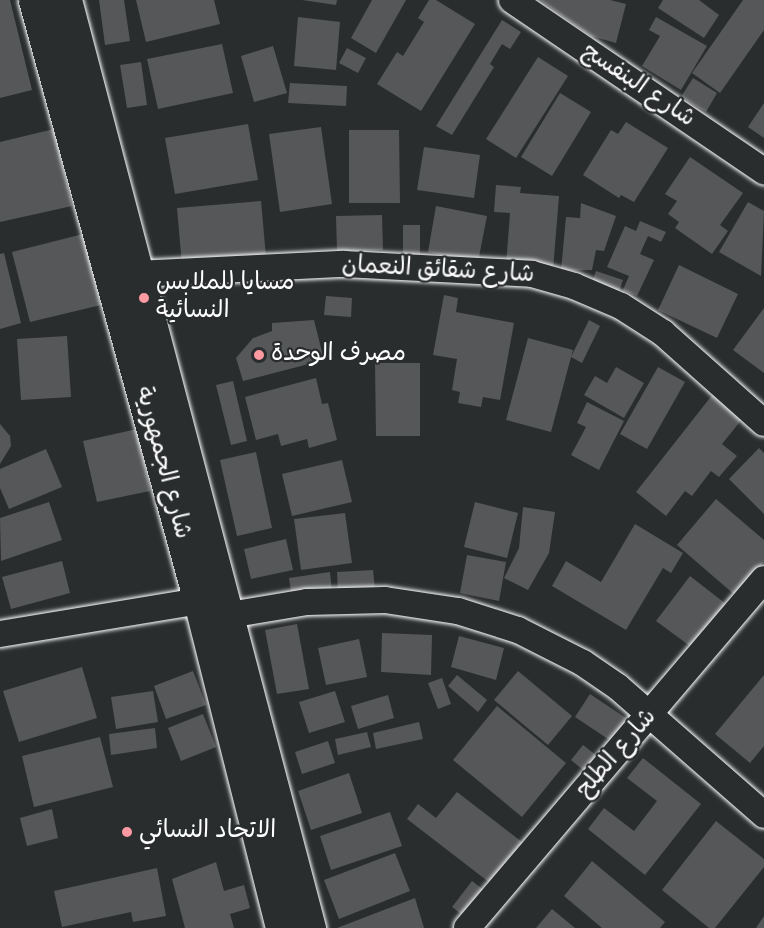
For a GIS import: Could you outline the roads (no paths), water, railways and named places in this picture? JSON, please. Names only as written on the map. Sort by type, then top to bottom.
[{"type":"main road","name":"شارع الجمهورية","points":[[35,0],[309,928]]},
{"type":"main road","name":"شارع الجمهورية","points":[[65,0],[136,274],[214,608],[282,928]]},
{"type":"street","name":"شارع البنفسج","points":[[512,0],[764,171]]},
{"type":"street","name":"شارع شقائق النعمان","points":[[136,274],[344,264],[532,274],[574,286],[621,306],[663,333],[764,423]]},
{"type":"street","name":"شارع الطلح","points":[[467,928],[651,716],[764,579]]},
{"type":"street","points":[[0,634],[214,608],[346,599],[385,600],[458,611],[544,642],[609,681],[764,815]]},
{"type":"place","name":"مسايا للملابس النسائية","points":[[144,298]]},
{"type":"place","name":"مصرف الوحدة","points":[[259,355]]},
{"type":"place","name":"الاتحاد النسائي","points":[[127,832]]}]
